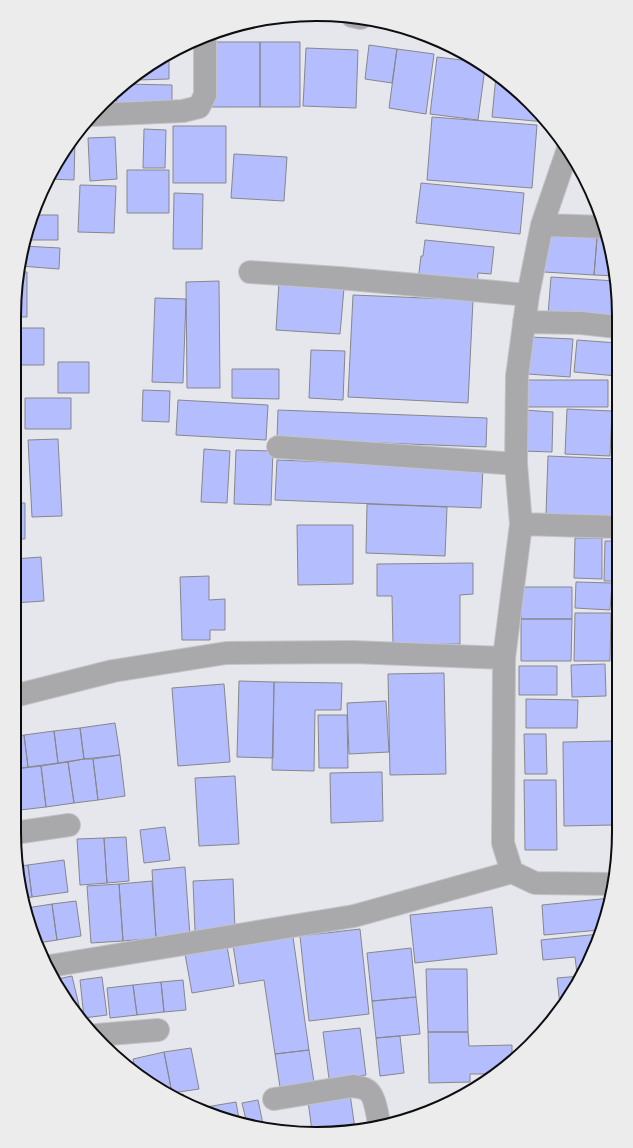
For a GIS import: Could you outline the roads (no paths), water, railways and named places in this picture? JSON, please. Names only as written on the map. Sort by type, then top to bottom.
[{"type":"street","points":[[101,115],[183,111],[199,107],[205,96],[205,42]]},
{"type":"street","points":[[512,872],[503,843],[504,658],[521,524],[516,464],[517,376],[528,295],[542,225],[565,157]]},
{"type":"street","points":[[542,225],[598,227]]},
{"type":"street","points":[[250,272],[339,278],[528,295]]},
{"type":"street","points":[[524,322],[581,323],[612,326]]},
{"type":"street","points":[[278,446],[516,464]]},
{"type":"street","points":[[521,524],[612,527]]},
{"type":"street","points":[[21,694],[114,672],[226,653],[353,652],[504,658]]},
{"type":"street","points":[[21,832],[69,825]]},
{"type":"street","points":[[53,965],[354,916],[512,872],[535,883],[607,884]]},
{"type":"street","points":[[103,1035],[158,1030]]},
{"type":"street","points":[[274,1099],[353,1086],[365,1088],[369,1091],[375,1102],[378,1120]]}]
